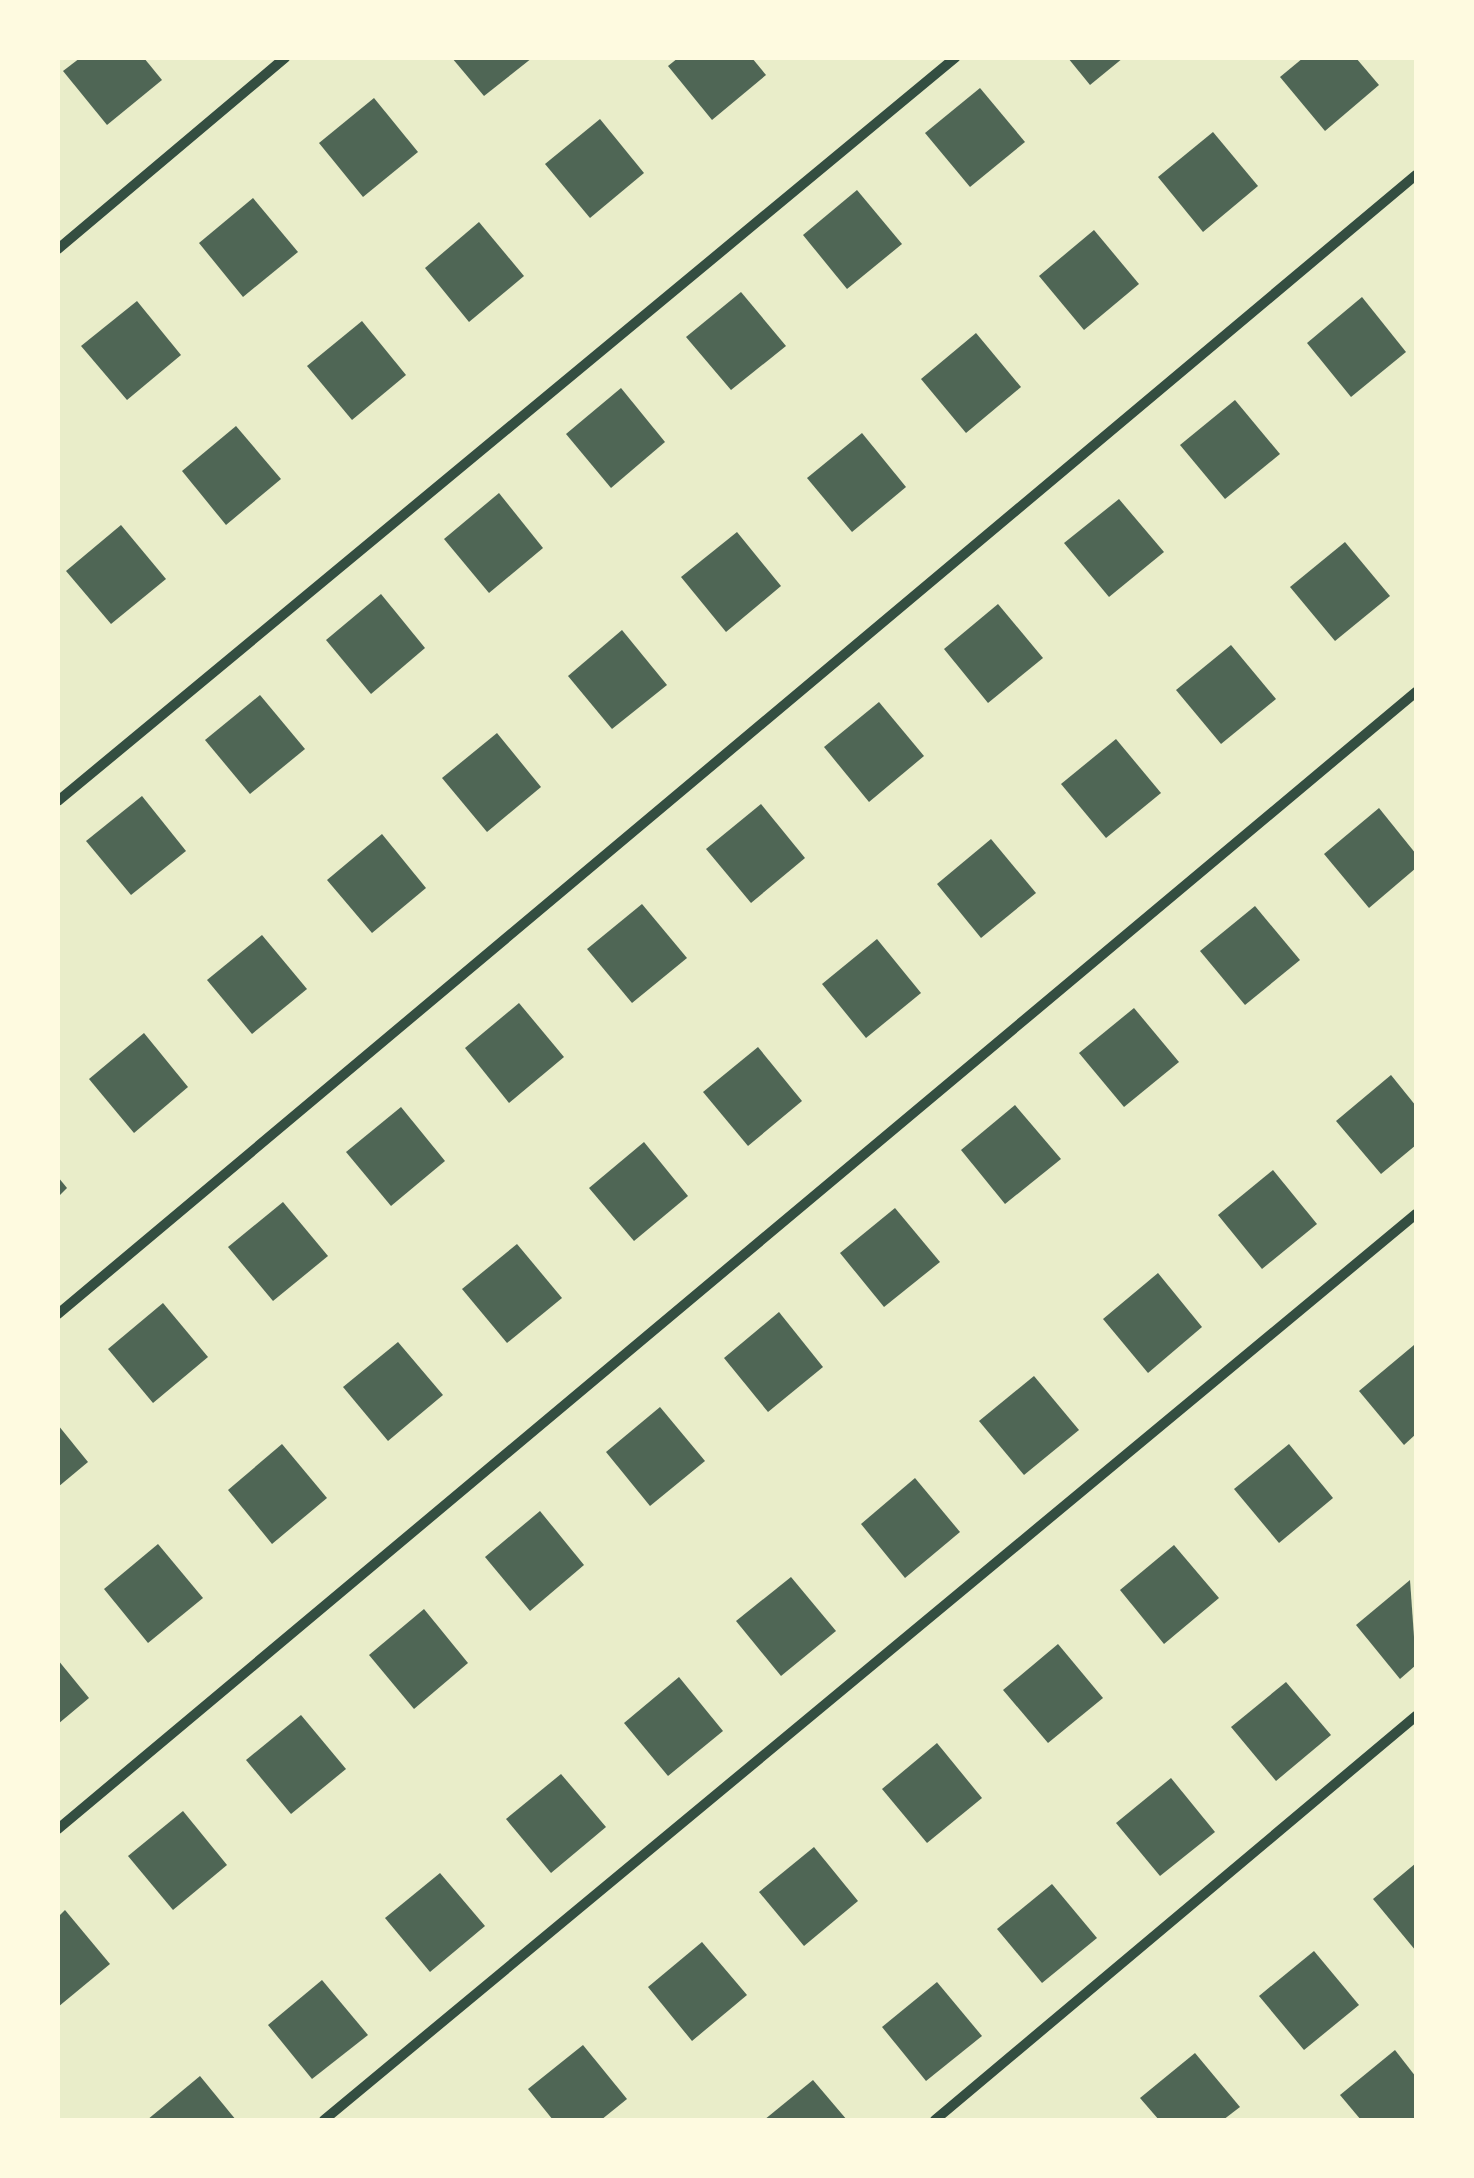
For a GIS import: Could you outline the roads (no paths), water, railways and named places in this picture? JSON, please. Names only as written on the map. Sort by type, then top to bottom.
[{"type":"street","points":[[58,249],[285,58]]},
{"type":"street","points":[[58,801],[955,58]]},
{"type":"street","points":[[58,1314],[1416,175]]},
{"type":"street","points":[[58,1829],[1416,692]]},
{"type":"street","points":[[324,2120],[1416,1214]]},
{"type":"street","points":[[935,2120],[1416,1716]]}]
